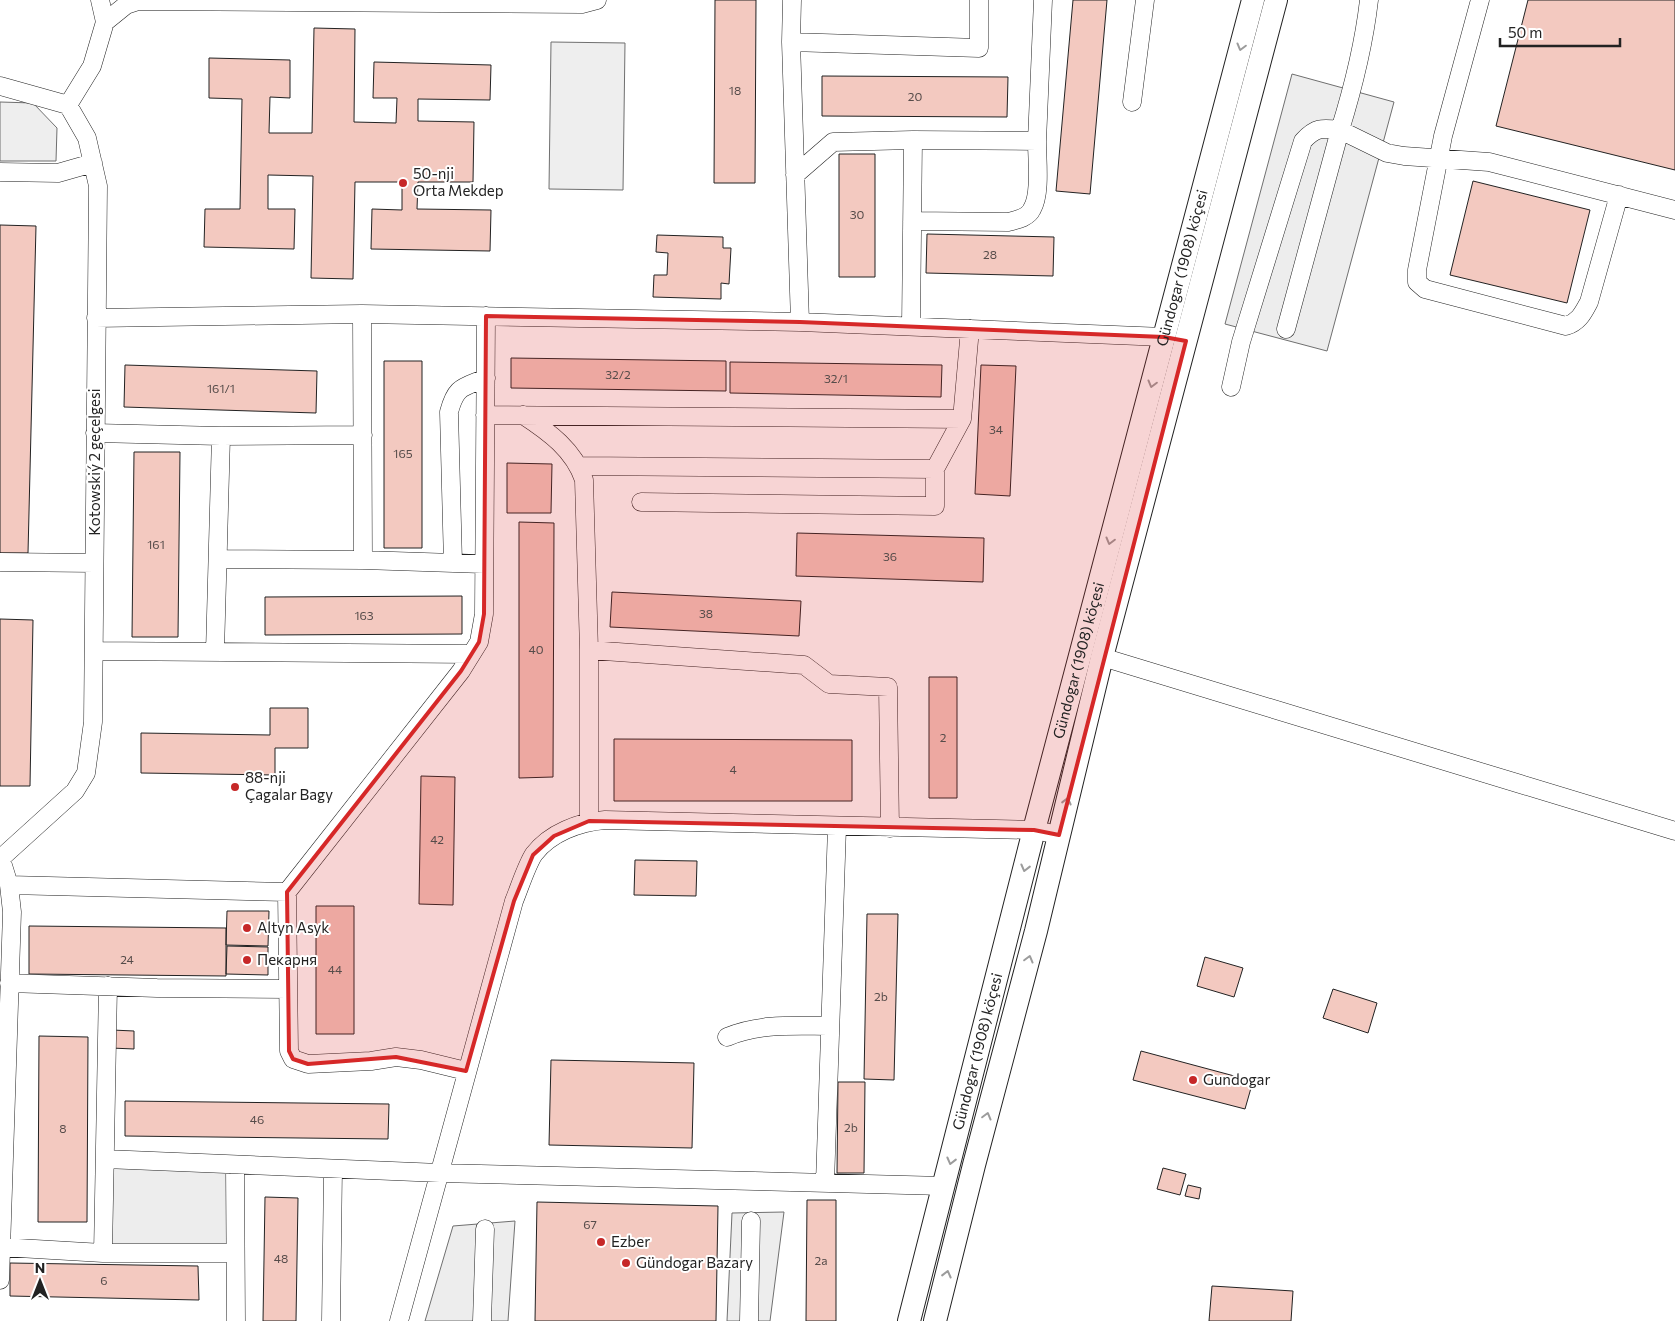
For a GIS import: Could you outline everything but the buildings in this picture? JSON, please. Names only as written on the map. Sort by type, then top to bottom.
[{"type":"main road","name":"Gündogar (1908) köçesi","points":[[935,1321],[1036,930],[1102,657],[1253,0]]},
{"type":"main road","name":"Gündogar (1908) köçesi","points":[[910,1321],[1034,830],[1175,339],[1276,0]]},
{"type":"street","points":[[0,86],[68,105],[92,66],[105,22],[100,0]]},
{"type":"street","points":[[792,0],[791,42],[800,322]]},
{"type":"street","points":[[791,42],[978,48],[979,0]]},
{"type":"street","points":[[912,220],[1008,222],[1021,219],[1032,211],[1037,196],[1037,141],[1043,0]]},
{"type":"street","points":[[1132,102],[1145,0]]},
{"type":"street","points":[[1286,329],[1353,83],[1369,0]]},
{"type":"street","points":[[1480,0],[1443,136],[1417,270],[1417,282],[1425,289],[1566,326],[1573,324],[1581,316],[1589,302],[1619,196]]},
{"type":"street","points":[[105,22],[126,5],[138,1],[587,1]]},
{"type":"street","name":"Kotowskiý 2 geçelgesi","points":[[0,859],[75,791],[86,773],[93,722],[98,186],[87,138],[68,105]]},
{"type":"street","points":[[1231,387],[1241,342],[1303,141],[1311,133],[1321,128],[1340,130],[1387,153],[1489,162],[1675,210]]},
{"type":"street","points":[[795,175],[833,142],[913,140],[1037,141]]},
{"type":"street","points":[[910,326],[913,140]]},
{"type":"street","points":[[0,172],[58,173],[93,164]]},
{"type":"street","points":[[96,318],[362,314],[800,322],[1175,339]]},
{"type":"street","points":[[362,314],[363,560]]},
{"type":"street","points":[[466,1071],[420,1060],[396,1057],[371,1061],[308,1064],[293,1059],[289,1051],[287,892],[461,671],[479,642],[484,614],[486,316]]},
{"type":"street","points":[[641,502],[935,506],[935,469],[962,419],[970,329]]},
{"type":"street","points":[[453,563],[449,412],[453,397],[458,390],[486,378]]},
{"type":"street","points":[[485,415],[962,419]]},
{"type":"street","points":[[523,415],[550,433],[579,466],[584,480],[589,650],[589,821]]},
{"type":"street","points":[[95,433],[221,436],[363,435]]},
{"type":"street","points":[[215,652],[221,436]]},
{"type":"street","points":[[579,466],[935,469]]},
{"type":"street","points":[[218,559],[363,560],[484,564]]},
{"type":"street","points":[[0,562],[94,563]]},
{"type":"street","points":[[589,650],[804,665],[829,684],[888,687],[890,828]]},
{"type":"street","points":[[94,651],[471,654]]},
{"type":"street","points":[[1102,657],[1675,831]]},
{"type":"street","points":[[399,1321],[514,901],[533,855],[554,836],[589,821],[1034,830],[1059,834]]},
{"type":"street","points":[[825,1183],[837,826]]},
{"type":"street","points":[[0,859],[9,885],[12,912],[2,1162],[0,1280]]},
{"type":"street","points":[[9,885],[287,892]]},
{"type":"street","points":[[10,983],[288,989]]},
{"type":"street","points":[[104,1252],[108,986]]},
{"type":"street","points":[[727,1037],[743,1030],[777,1026],[830,1026]]},
{"type":"street","points":[[105,1159],[440,1173],[944,1186]]},
{"type":"street","points":[[235,1165],[236,1321]]},
{"type":"street","points":[[331,1321],[334,1169]]},
{"type":"street","points":[[749,1321],[751,1221]]},
{"type":"street","points":[[482,1321],[485,1229]]},
{"type":"street","points":[[1,1240],[104,1252],[236,1252]]},
{"type":"highlighted area","points":[[486,316],[800,322],[1164,337],[1186,341],[1059,835],[1034,830],[589,821],[554,836],[533,855],[514,901],[466,1071],[396,1057],[308,1064],[293,1059],[289,1051],[287,892],[461,671],[479,642],[484,614]]},
{"type":"shaded area","points":[[551,42],[625,43],[623,190],[549,189]]},
{"type":"shaded area","points":[[1292,74],[1394,102],[1327,351],[1225,324]]},
{"type":"shaded area","points":[[0,102],[33,103],[57,128],[56,161],[0,161]]},
{"type":"shaded area","points":[[112,1165],[230,1170],[230,1249],[108,1247]]},
{"type":"shaded area","points":[[784,1212],[770,1321],[727,1321],[732,1213]]},
{"type":"shaded area","points":[[515,1221],[508,1321],[425,1321],[453,1226]]},
{"type":"place","name":"50-nji Orta Mekdep","points":[[403,183]]},
{"type":"place","name":"88-nji Çagalar Bagy","points":[[235,787]]},
{"type":"place","name":"Altyn Asyk","points":[[247,928]]},
{"type":"place","name":"Пекарня","points":[[247,960]]},
{"type":"place","name":"Gundogar","points":[[1193,1080]]},
{"type":"place","name":"Ezber","points":[[601,1242]]},
{"type":"place","name":"Gündogar Bazary","points":[[626,1263]]}]
